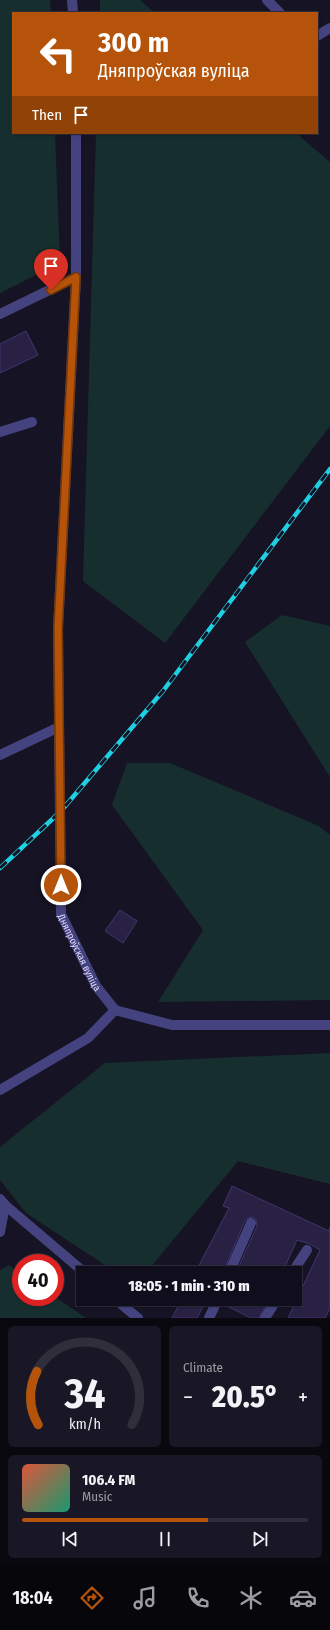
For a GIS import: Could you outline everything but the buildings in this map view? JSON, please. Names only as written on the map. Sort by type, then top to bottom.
[{"type":"street","points":[[72,0],[74,12]]},
{"type":"street","points":[[267,0],[279,12]]},
{"type":"street","points":[[318,35],[330,28]]},
{"type":"street","name":"Дняпроўская вуліца","points":[[76,134],[76,277],[58,629],[61,914],[96,986],[115,1010]]},
{"type":"street","points":[[0,314],[76,277]]},
{"type":"street","points":[[0,432],[32,422]]},
{"type":"street","points":[[0,755],[60,728]]},
{"type":"street","points":[[0,1090],[88,1038],[115,1010],[172,1025],[330,1025]]},
{"type":"street","points":[[0,1232],[2,1202]]},
{"type":"street","points":[[2,1202],[77,1266]]},
{"type":"street","points":[[232,1266],[251,1223]]},
{"type":"street","points":[[296,1266],[306,1250]]},
{"type":"street","points":[[123,1306],[138,1318]]},
{"type":"street","points":[[209,1318],[215,1306]]},
{"type":"street","points":[[265,1318],[273,1306]]},
{"type":"green space","points":[[0,0],[50,0],[51,12],[12,12],[12,134],[55,134],[60,263],[0,293]]},
{"type":"green space","points":[[100,0],[140,0],[154,12],[100,12]]},
{"type":"green space","points":[[96,134],[297,134],[330,162],[330,426],[165,643],[83,581]]},
{"type":"green space","points":[[282,615],[330,626],[330,777],[245,642]]},
{"type":"green space","points":[[127,763],[170,763],[319,826],[330,835],[330,1000],[158,1002],[203,930],[112,805]]},
{"type":"green space","points":[[330,1053],[330,1184],[238,1161],[152,1266],[106,1266],[26,1213],[0,1180],[0,1147],[105,1063]]},
{"type":"green space","points":[[9,1265],[12,1267],[12,1306],[64,1306],[64,1303],[86,1318],[0,1318],[0,1270]]},
{"type":"railway","points":[[0,868],[61,811],[163,691],[330,469]]},
{"type":"route","points":[[51,290],[76,277],[58,629],[61,885]]}]
